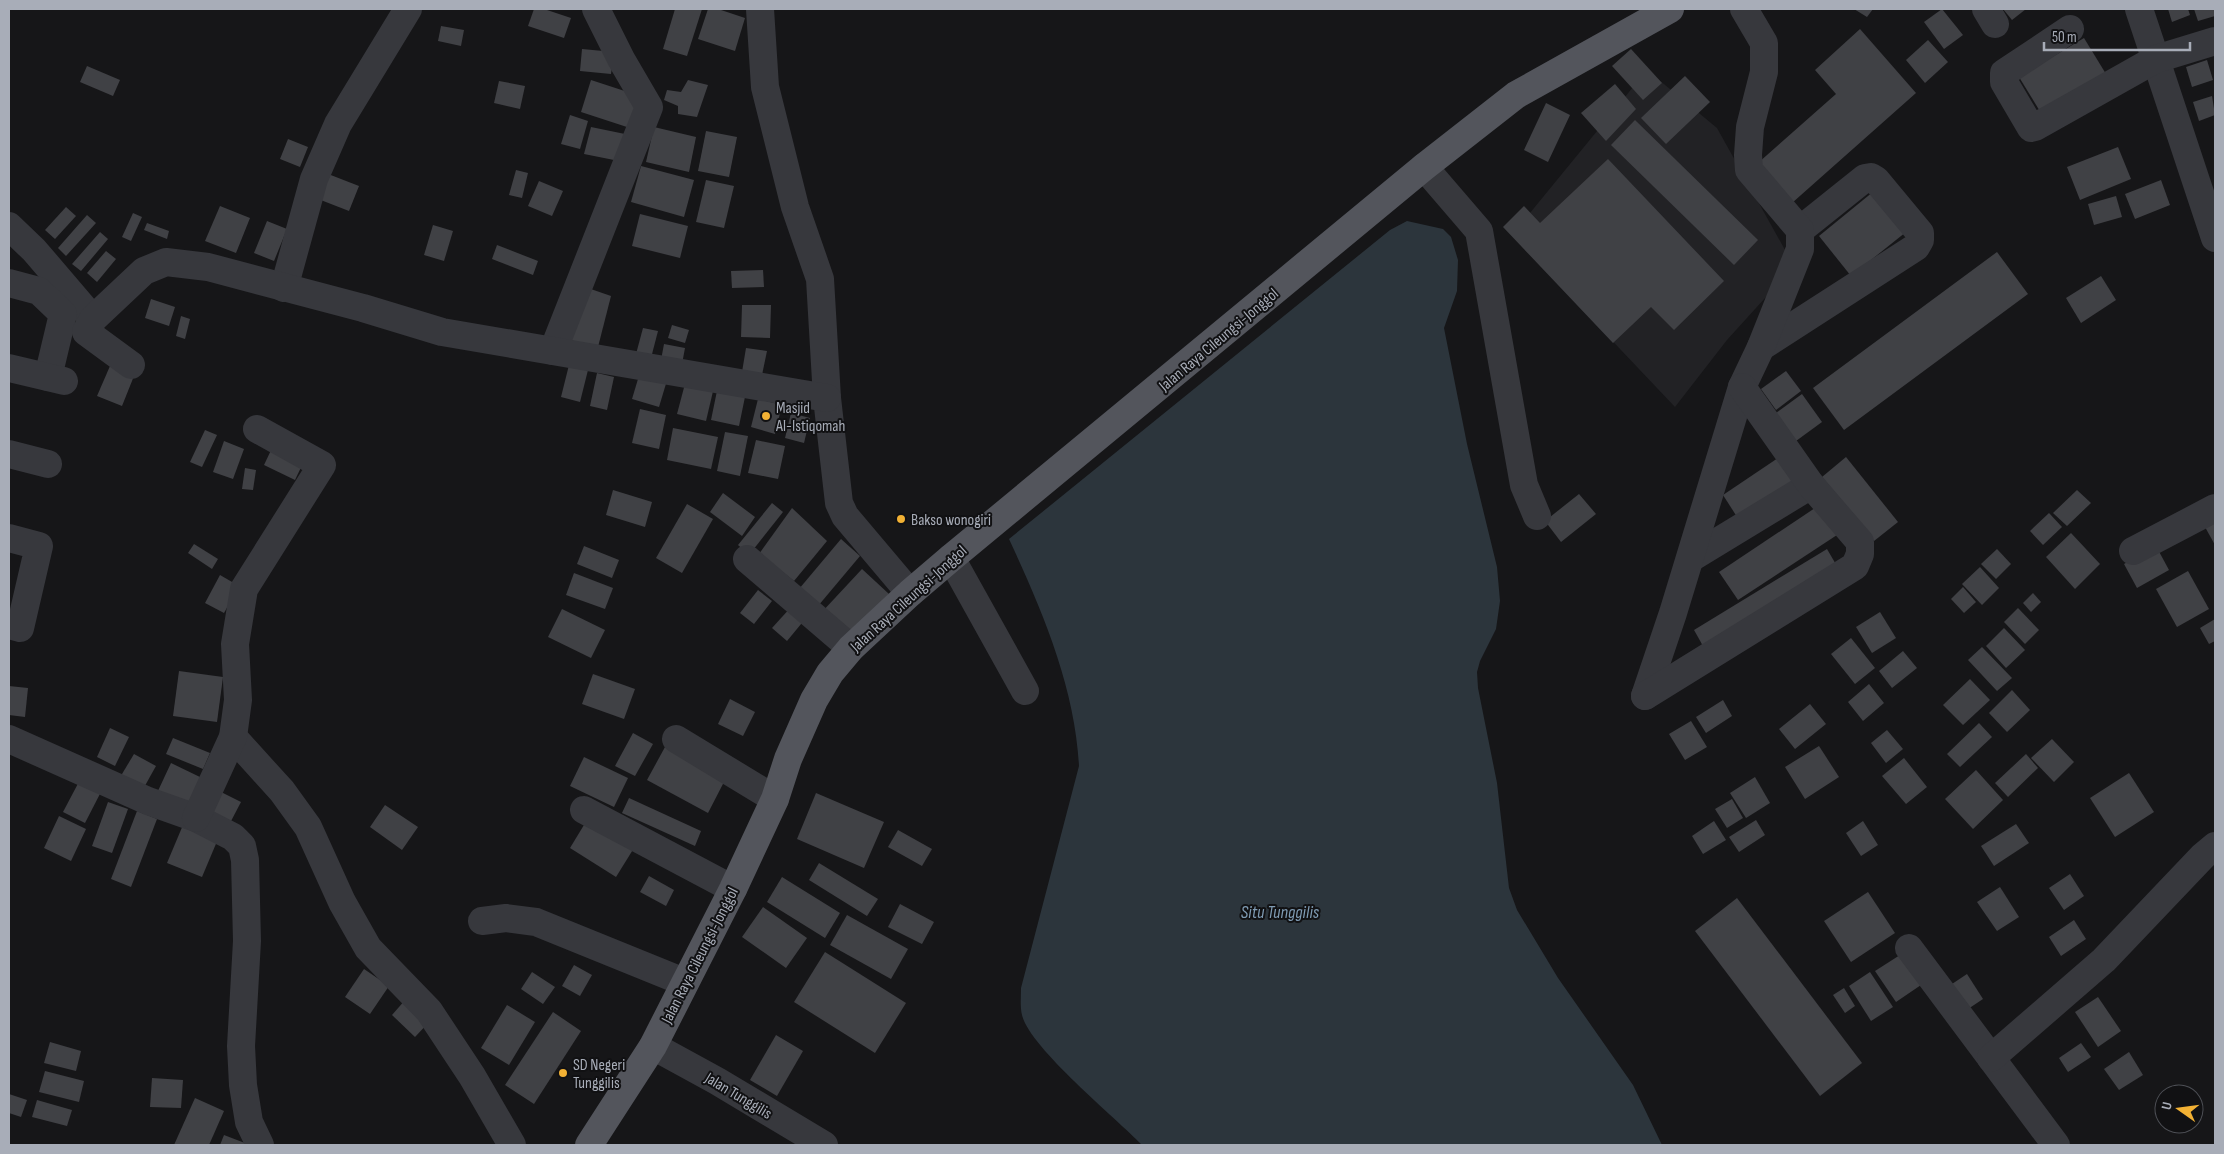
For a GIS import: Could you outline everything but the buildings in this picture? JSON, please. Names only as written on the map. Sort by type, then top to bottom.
[{"type":"main road","name":"Jalan Raya Cileungsi-Jonggol","points":[[589,1145],[653,1046],[733,889],[775,799],[788,759],[814,700],[830,673],[850,648],[951,558],[1424,167],[1516,95],[1670,9]]},
{"type":"street","points":[[284,288],[314,179],[338,124],[408,9]]},
{"type":"street","points":[[553,351],[650,106],[621,58],[596,9]]},
{"type":"street","points":[[760,9],[765,88],[795,207],[820,279],[827,398],[839,503],[845,516],[910,593]]},
{"type":"street","points":[[1742,387],[1811,485],[1860,542],[1860,554],[1855,566],[1644,696],[1691,558],[1742,387],[1761,347],[1800,249],[1800,230],[1749,170],[1750,127],[1764,72],[1764,43],[1744,9]]},
{"type":"street","points":[[2139,9],[2215,238]]},
{"type":"street","points":[[2070,29],[2004,73],[2004,82],[2031,128],[2035,128],[2093,96],[2156,59],[2215,41]]},
{"type":"street","points":[[1424,167],[1471,221],[1524,485],[1538,516]]},
{"type":"street","points":[[1761,347],[1916,246],[1920,240],[1920,234],[1876,180],[1871,177],[1865,178],[1800,230]]},
{"type":"street","points":[[9,226],[34,250],[93,319]]},
{"type":"street","points":[[131,365],[86,332],[93,319],[144,271],[166,262],[208,267],[363,308],[442,332],[827,398]]},
{"type":"street","points":[[9,283],[39,291],[63,314],[56,379],[9,368]]},
{"type":"street","points":[[196,818],[233,737],[238,700],[235,644],[244,589],[322,465],[257,429]]},
{"type":"street","points":[[9,454],[48,464]]},
{"type":"street","points":[[1691,558],[1811,485]]},
{"type":"street","points":[[2133,551],[2215,508]]},
{"type":"street","points":[[9,538],[39,546],[20,628],[9,625]]},
{"type":"street","points":[[747,558],[850,648]]},
{"type":"street","points":[[951,558],[1025,691]]},
{"type":"street","points":[[233,737],[282,791],[308,827],[342,902],[368,948],[429,1011],[472,1076],[512,1145]]},
{"type":"street","points":[[676,739],[775,799]]},
{"type":"street","points":[[9,740],[148,801],[196,818],[233,837],[242,846],[245,860],[247,941],[241,1046],[243,1085],[249,1122],[260,1145]]},
{"type":"street","points":[[584,810],[733,889]]},
{"type":"street","points":[[1991,1058],[2104,960],[2203,856],[2215,846]]},
{"type":"street","points":[[482,921],[506,918],[536,922],[684,982]]},
{"type":"street","points":[[1909,948],[2056,1145]]},
{"type":"street","name":"Jalan Tunggilis","points":[[653,1046],[717,1081],[824,1145]]},
{"type":"shaded area","points":[[1647,70],[1717,128],[1794,266],[1727,340],[1675,407],[1512,235]]},
{"type":"water","name":"Situ Tunggilis","points":[[1407,221],[1443,229],[1451,237],[1458,260],[1457,291],[1444,328],[1467,444],[1497,567],[1500,601],[1496,629],[1480,661],[1477,672],[1478,688],[1497,783],[1509,888],[1517,910],[1558,978],[1633,1085],[1662,1145],[1142,1145],[1056,1063],[1028,1029],[1022,1015],[1021,988],[1079,766],[1076,736],[1064,678],[1045,621],[1009,539],[1390,230]]},
{"type":"place","name":"Masjid Al-Istiqomah","points":[[766,416]]},
{"type":"place","name":"Bakso wonogiri","points":[[901,519]]},
{"type":"place","name":"SD Negeri Tunggilis","points":[[563,1073]]}]
